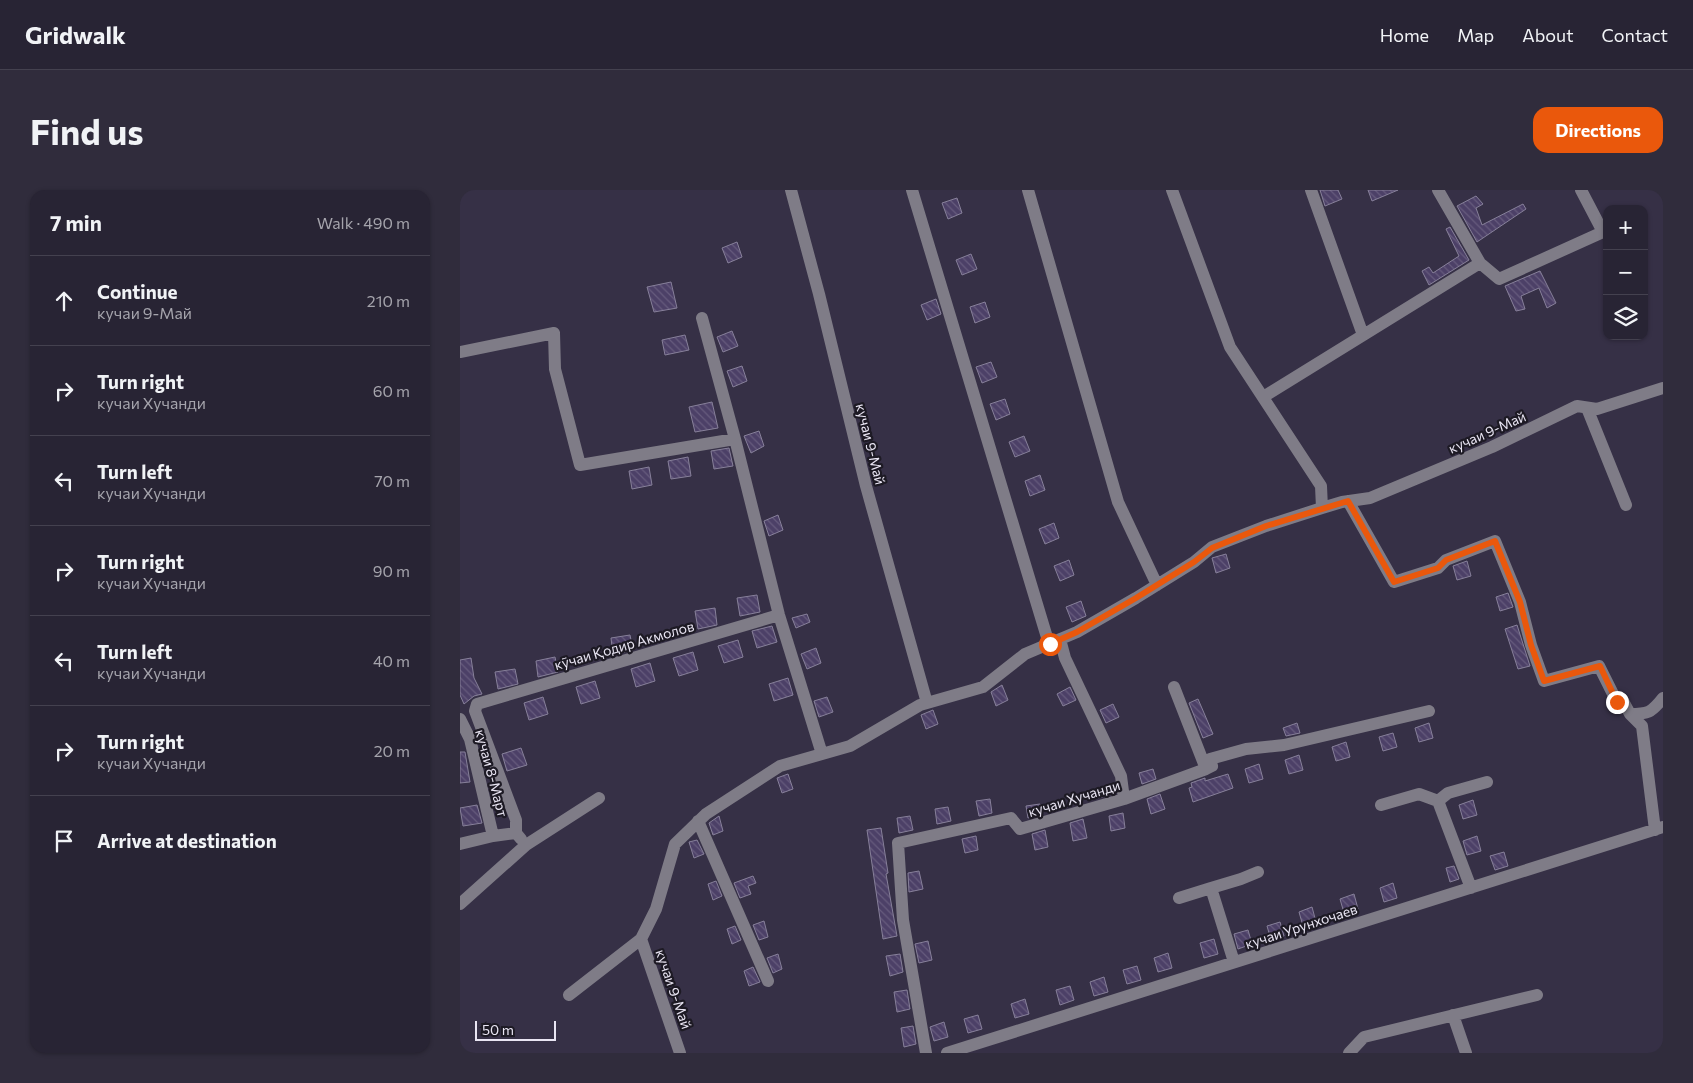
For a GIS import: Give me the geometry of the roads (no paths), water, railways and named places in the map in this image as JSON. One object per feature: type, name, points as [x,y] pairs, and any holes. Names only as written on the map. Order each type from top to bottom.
[{"type":"street","name":"кучаи 9-Май","points":[[791,190],[819,294],[866,486],[927,703]]},
{"type":"street","points":[[912,190],[1055,641],[1065,658],[1121,776],[1124,799]]},
{"type":"street","points":[[1028,190],[1118,502],[1158,585]]},
{"type":"street","points":[[1172,190],[1230,347],[1322,486],[1322,508]]},
{"type":"street","points":[[1311,190],[1364,335]]},
{"type":"street","points":[[1438,190],[1480,263],[1499,279],[1603,232],[1581,190]]},
{"type":"street","points":[[1263,397],[1480,263]]},
{"type":"street","points":[[702,318],[735,439],[779,615],[822,754]]},
{"type":"street","points":[[460,352],[554,333],[555,369],[580,465],[735,439]]},
{"type":"street","name":"кучаи 9-Май","points":[[680,1053],[641,939],[656,910],[675,844],[706,814],[780,766],[850,746],[920,706],[983,687],[1025,654],[1077,632],[1158,585],[1212,548],[1266,526],[1322,508],[1348,501],[1370,498],[1492,447],[1577,406],[1597,409],[1663,388]]},
{"type":"street","points":[[1587,408],[1626,505]]},
{"type":"street","points":[[1348,501],[1394,582],[1438,568],[1446,560],[1495,541],[1520,602],[1531,645],[1544,681],[1600,666],[1617,702],[1622,699],[1630,714],[1642,726],[1659,828]]},
{"type":"street","name":"кӯчаи Қодир Акмолов","points":[[516,833],[516,820],[475,711],[477,704],[779,615]]},
{"type":"street","points":[[1174,687],[1206,769]]},
{"type":"street","points":[[1630,714],[1646,714],[1655,708],[1663,698]]},
{"type":"street","name":"кучаи Хучанди","points":[[926,1053],[903,920],[898,843],[1011,818],[1020,829],[1124,799],[1206,769],[1212,766],[1210,759],[1246,749],[1284,744],[1429,711]]},
{"type":"street","name":"кучаи 8-Март","points":[[460,719],[470,739],[493,836]]},
{"type":"street","points":[[1438,801],[1448,793],[1487,782]]},
{"type":"street","points":[[1381,805],[1419,794],[1438,801],[1471,888]]},
{"type":"street","points":[[460,904],[526,845],[599,798]]},
{"type":"street","points":[[698,821],[768,981]]},
{"type":"street","name":"кучаи Урунхочаев","points":[[947,1053],[1659,828]]},
{"type":"street","points":[[460,844],[516,833],[526,845]]},
{"type":"street","points":[[1179,898],[1258,872]]},
{"type":"street","points":[[1211,888],[1234,962]]},
{"type":"street","points":[[569,995],[641,939]]},
{"type":"street","points":[[1349,1053],[1364,1036],[1537,995]]},
{"type":"street","points":[[1453,1015],[1466,1053]]}]
